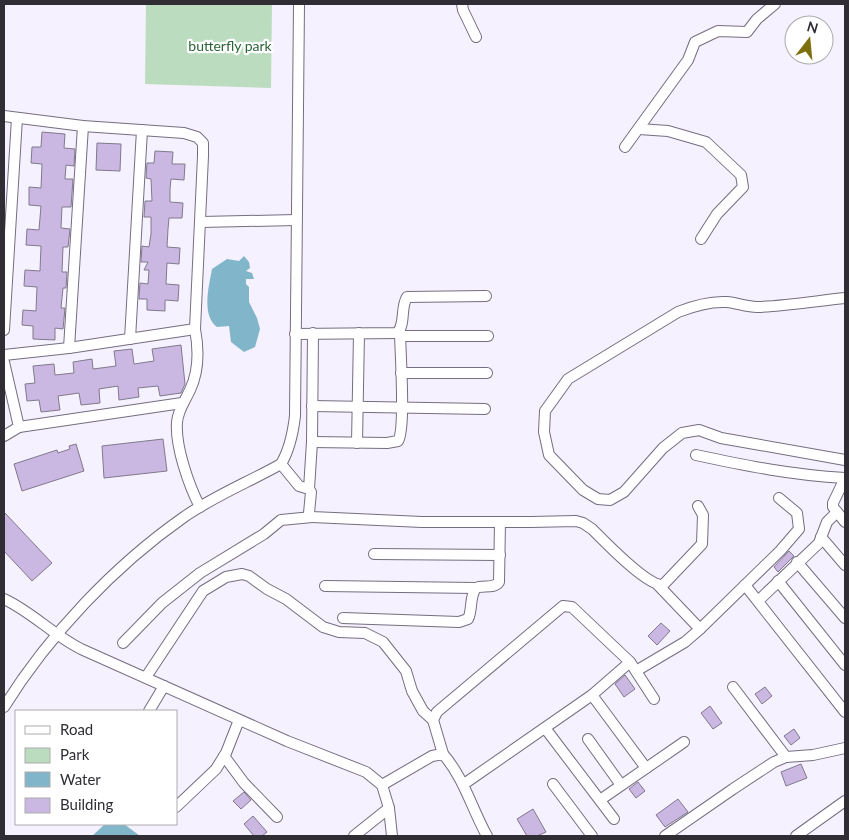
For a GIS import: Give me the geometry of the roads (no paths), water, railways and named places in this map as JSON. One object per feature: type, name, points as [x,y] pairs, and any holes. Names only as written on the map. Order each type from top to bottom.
[{"type":"street","points":[[4,707],[56,635],[136,556],[184,517],[281,464],[286,455],[294,430],[299,4]]},
{"type":"street","points":[[462,4],[476,37]]},
{"type":"street","points":[[625,147],[688,60],[695,42],[718,31],[747,32],[757,19],[775,4]]},
{"type":"street","points":[[4,116],[83,126],[184,133],[198,137],[203,142],[196,329],[198,344],[197,363],[194,380],[182,403],[177,422],[179,444],[190,489],[200,507]]},
{"type":"street","points":[[4,330],[17,118]]},
{"type":"street","points":[[69,348],[83,126]]},
{"type":"street","points":[[639,129],[668,131],[706,142],[741,175],[743,187],[717,214],[701,239]]},
{"type":"street","points":[[130,339],[142,130]]},
{"type":"street","points":[[200,222],[296,220]]},
{"type":"street","points":[[312,442],[387,443],[398,441],[401,431],[402,407],[400,333],[403,305],[407,297],[486,296]]},
{"type":"street","points":[[845,298],[755,307],[726,302],[711,303],[696,305],[678,312],[568,379],[545,411],[544,432],[549,455],[583,490],[598,499],[610,500],[624,492],[663,448],[682,433],[699,430],[721,438],[845,460]]},
{"type":"street","points":[[4,355],[69,348],[196,329]]},
{"type":"street","points":[[312,517],[309,513],[311,492],[309,489],[312,442],[313,333]]},
{"type":"street","points":[[358,443],[359,333]]},
{"type":"street","points":[[295,334],[400,333],[488,336]]},
{"type":"street","points":[[4,362],[19,428]]},
{"type":"street","points":[[401,373],[487,373]]},
{"type":"street","points":[[4,436],[19,428],[182,403]]},
{"type":"street","points":[[312,406],[485,410]]},
{"type":"street","points":[[696,455],[762,470],[845,478],[833,503],[833,507],[845,522]]},
{"type":"street","points":[[281,464],[299,486],[309,489]]},
{"type":"street","points":[[464,784],[633,666],[685,642],[700,629],[780,551],[799,529],[797,513],[780,498]]},
{"type":"street","points":[[658,585],[663,585],[702,544],[703,515],[698,506]]},
{"type":"street","points":[[759,600],[818,542],[827,522],[837,512]]},
{"type":"street","points":[[123,643],[162,603],[200,573],[260,537],[280,520],[312,517],[422,522],[570,520],[584,523],[643,576],[658,585],[700,629]]},
{"type":"street","points":[[325,586],[476,588],[497,585],[500,576],[500,522]]},
{"type":"street","points":[[821,537],[845,565]]},
{"type":"street","points":[[374,554],[500,556]]},
{"type":"street","points":[[797,562],[845,618]]},
{"type":"street","points":[[146,676],[197,597],[203,591],[226,577],[242,574],[249,576],[267,589],[286,599],[323,628],[339,632],[365,633],[383,642],[406,672],[412,691],[423,711],[433,720],[443,754],[464,784],[478,821],[487,836]]},
{"type":"street","points":[[778,581],[845,665]]},
{"type":"street","points":[[746,584],[845,712]]},
{"type":"street","points":[[342,618],[464,621],[470,616],[473,592],[476,588]]},
{"type":"street","points":[[4,599],[40,621],[56,635],[81,649],[146,676],[164,686],[287,741],[366,772],[382,785],[389,808],[392,836]]},
{"type":"street","points":[[433,720],[437,712],[563,606],[572,607],[633,666],[654,699]]},
{"type":"street","points":[[150,710],[164,686]]},
{"type":"street","points":[[733,687],[786,757]]},
{"type":"street","points":[[592,695],[646,768]]},
{"type":"street","points":[[178,804],[216,769],[224,756],[239,720]]},
{"type":"street","points":[[545,728],[614,819]]},
{"type":"street","points":[[588,739],[621,785]]},
{"type":"street","points":[[600,800],[684,742]]},
{"type":"street","points":[[665,836],[774,762],[786,757],[844,751]]},
{"type":"street","points":[[382,785],[432,756],[443,754]]},
{"type":"street","points":[[224,756],[244,782],[277,817]]},
{"type":"street","points":[[553,784],[592,836]]},
{"type":"street","points":[[796,836],[845,801]]},
{"type":"street","points":[[354,836],[389,808]]},
{"type":"water","points":[[244,256],[249,262],[250,268],[246,271],[252,273],[254,279],[246,279],[246,284],[249,287],[249,302],[260,329],[255,347],[244,352],[231,342],[229,326],[217,327],[212,322],[207,300],[212,269],[227,259],[239,261]]},
{"type":"water","points":[[104,825],[125,825],[140,836],[92,836]]},
{"type":"park label","name":"butterfly park","points":[[230,45]]}]
